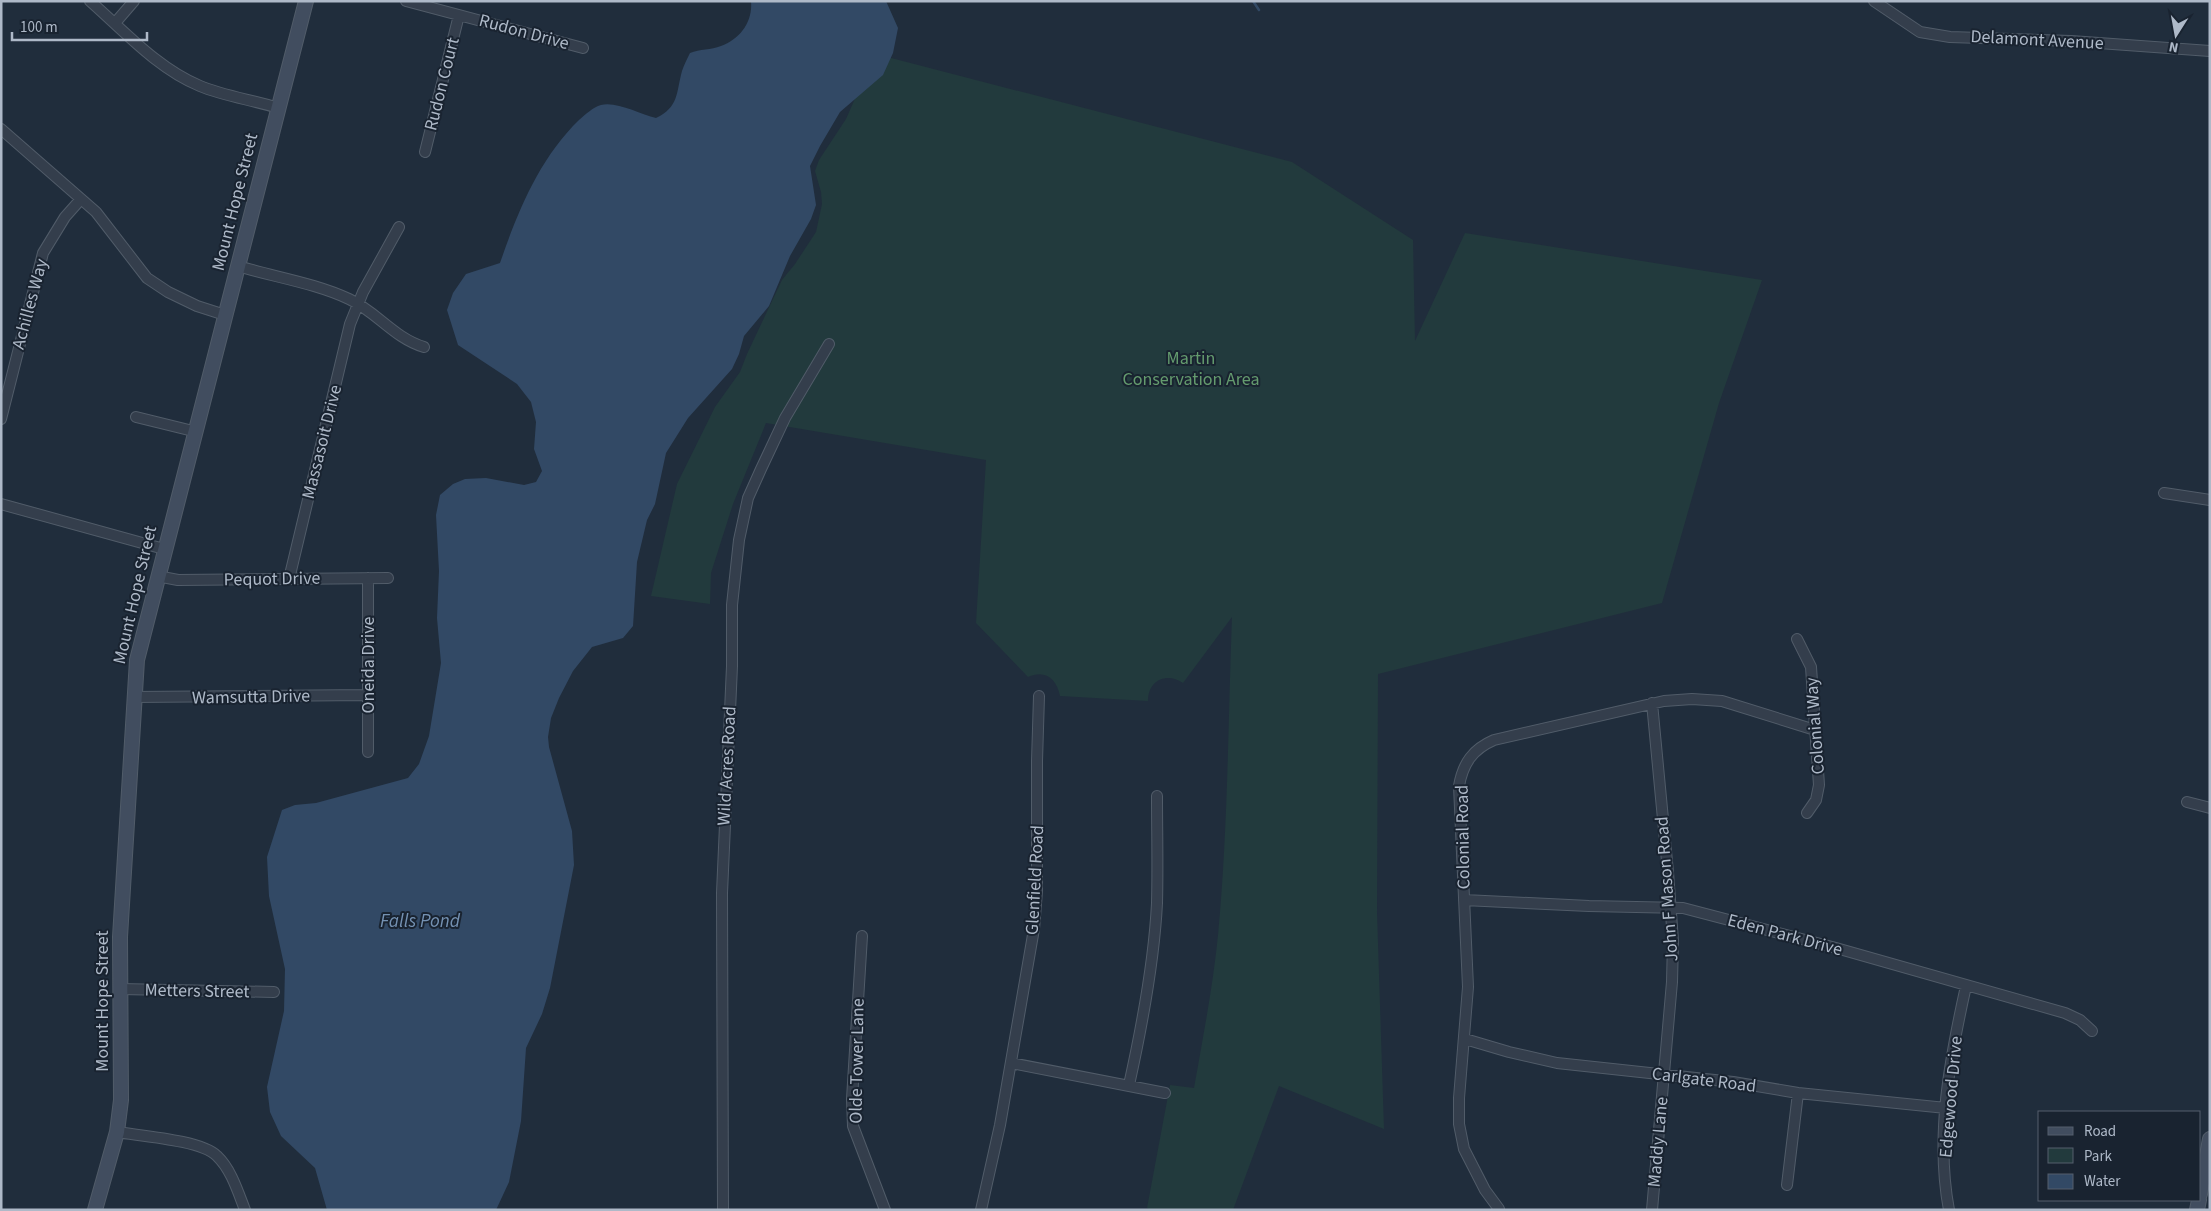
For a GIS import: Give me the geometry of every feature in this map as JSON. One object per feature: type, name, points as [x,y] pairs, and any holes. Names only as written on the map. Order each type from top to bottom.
[{"type":"street","points":[[90,1],[180,76],[201,86],[278,108]]},
{"type":"street","points":[[115,23],[134,1]]},
{"type":"street","name":"Mount Hope Street","points":[[95,1210],[117,1132],[121,1100],[120,937],[136,660],[306,1]]},
{"type":"street","name":"Rudon Drive","points":[[406,1],[583,48]]},
{"type":"street","name":"Delamont Avenue","points":[[1874,1],[1920,32],[1950,37],[2071,41],[2210,51]]},
{"type":"street","name":"Rudon Court","points":[[425,152],[459,16]]},
{"type":"street","points":[[1,129],[96,212],[147,278],[168,292],[196,306],[226,314]]},
{"type":"street","name":"Achilles Way","points":[[1,419],[42,253],[65,217],[81,198]]},
{"type":"street","name":"Massasoit Drive","points":[[289,579],[350,324],[358,304],[400,227]]},
{"type":"street","points":[[238,266],[322,288],[351,300],[380,320],[399,337],[424,347]]},
{"type":"street","name":"Wild Acres Road","points":[[723,1210],[722,893],[732,666],[732,605],[739,540],[748,498],[761,469],[785,418],[829,344]]},
{"type":"street","points":[[136,417],[196,432]]},
{"type":"street","points":[[2164,493],[2210,500]]},
{"type":"street","points":[[1,504],[164,549]]},
{"type":"street","name":"Pequot Drive","points":[[157,576],[178,580],[388,578]]},
{"type":"street","name":"Oneida Drive","points":[[368,578],[368,752]]},
{"type":"street","name":"Colonial Way","points":[[1797,639],[1811,667],[1816,730],[1818,794],[1806,813]]},
{"type":"street","name":"Wamsutta Drive","points":[[133,697],[368,695]]},
{"type":"street","name":"Glenfield Road","points":[[982,1210],[1011,1063],[1035,920],[1039,696]]},
{"type":"street","name":"Colonial Road","points":[[1499,1209],[1485,1190],[1464,1149],[1459,1124],[1459,1098],[1468,986],[1459,786],[1463,770],[1471,755],[1484,744],[1494,740],[1652,703],[1683,699],[1722,701],[1816,730]]},
{"type":"street","name":"John F Mason Road","points":[[1652,703],[1671,907],[1672,982],[1665,1074]]},
{"type":"street","points":[[1129,1085],[1154,942],[1157,902],[1157,796]]},
{"type":"street","points":[[2187,802],[2210,808]]},
{"type":"street","name":"Eden Park Drive","points":[[1464,900],[1683,908],[1803,939],[2065,1013],[2080,1020],[2092,1031]]},
{"type":"street","name":"Olde Tower Lane","points":[[862,936],[852,1099],[853,1126],[885,1210]]},
{"type":"street","name":"Edgewood Drive","points":[[1949,1210],[1944,1167],[1946,1108],[1951,1056],[1966,986]]},
{"type":"street","name":"Metters Street","points":[[120,989],[274,992]]},
{"type":"street","name":"Carlgate Road","points":[[1465,1039],[1557,1063],[1665,1074],[1798,1093],[1946,1108]]},
{"type":"street","points":[[1011,1063],[1165,1093]]},
{"type":"street","name":"Maddy Lane","points":[[1652,1210],[1665,1074]]},
{"type":"street","points":[[1787,1185],[1798,1093]]},
{"type":"street","points":[[117,1132],[203,1147],[216,1154],[226,1167],[244,1210]]},
{"type":"street","points":[[2201,1188],[2210,1139]]},
{"type":"green space","name":"Martin Conservation Area","points":[[872,53],[1292,162],[1413,240],[1415,341],[1465,233],[1762,280],[1719,403],[1662,603],[1378,674],[1377,912],[1384,1129],[1279,1086],[1233,1210],[1151,1210],[1147,1208],[1170,1085],[1194,1088],[1213,973],[1224,855],[1232,617],[1183,683],[1171,678],[1160,680],[1151,688],[1148,701],[1060,696],[1053,680],[1040,674],[1028,677],[976,623],[986,460],[766,423],[733,504],[711,573],[710,604],[651,596],[677,484],[715,407],[740,372],[782,280],[816,232],[822,204],[821,192],[815,171],[819,160],[846,119]]},
{"type":"water","name":"Falls Pond","points":[[751,1],[886,1],[898,28],[893,53],[883,75],[840,112],[820,146],[810,166],[816,205],[811,219],[790,256],[769,306],[744,336],[732,369],[688,418],[666,453],[655,504],[647,520],[637,562],[633,626],[623,638],[592,647],[573,671],[551,718],[548,737],[549,747],[572,831],[574,865],[550,988],[542,1014],[526,1048],[521,1121],[509,1182],[496,1210],[327,1210],[315,1168],[281,1136],[270,1112],[267,1087],[284,1011],[285,969],[269,896],[267,857],[282,810],[295,805],[316,803],[408,778],[419,764],[429,736],[441,663],[437,618],[439,571],[436,515],[440,495],[453,484],[465,479],[486,478],[524,485],[536,482],[542,471],[534,449],[536,422],[531,402],[517,384],[458,345],[447,310],[453,293],[466,274],[500,263],[514,224],[531,187],[552,151],[579,120],[595,107],[607,104],[621,106],[656,118],[663,114],[673,104],[682,71],[690,53],[717,47],[734,39],[747,23],[750,16]]},
{"type":"waterway","points":[[1253,1],[1259,10]]}]
